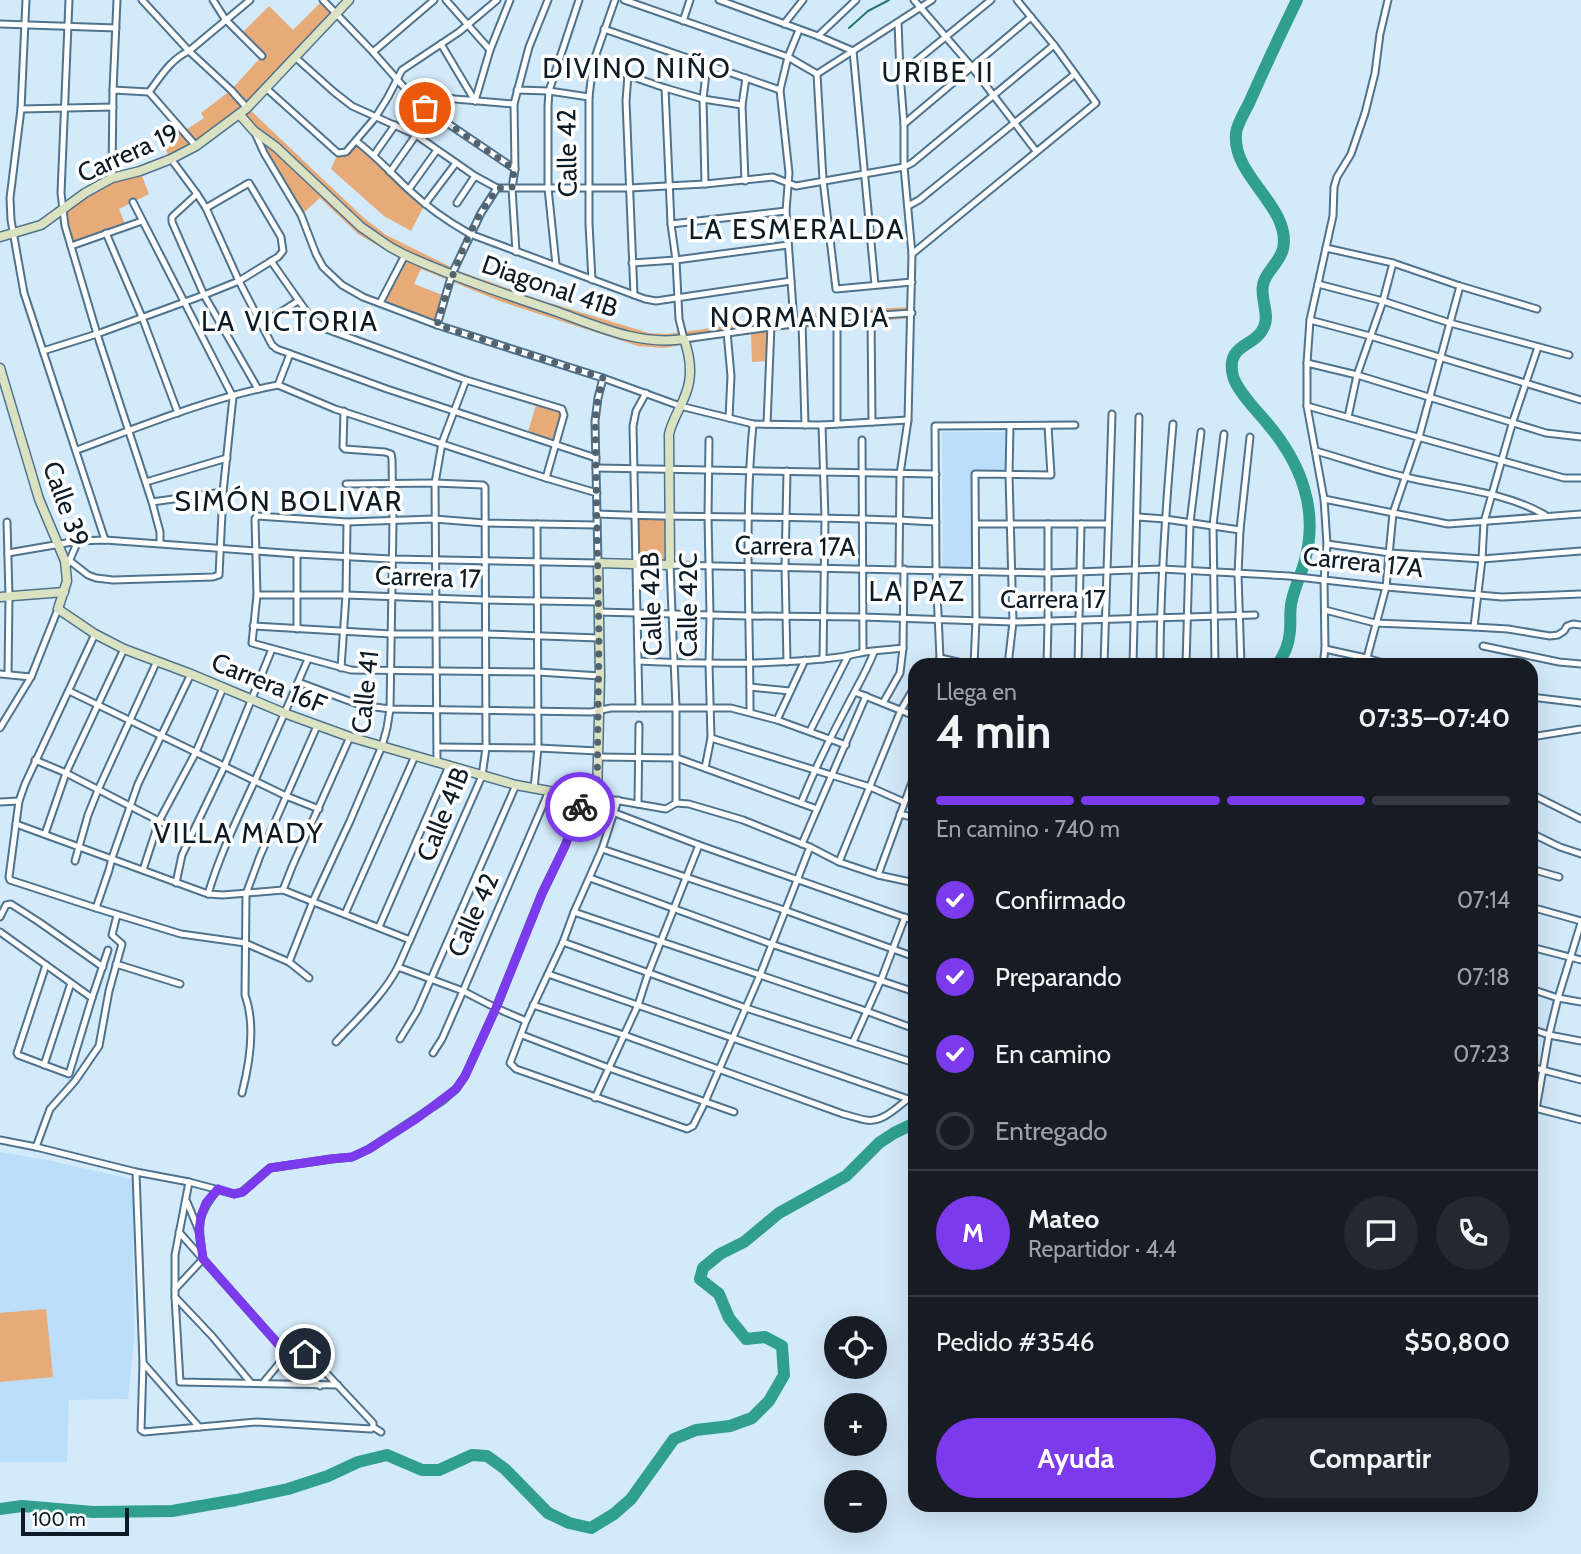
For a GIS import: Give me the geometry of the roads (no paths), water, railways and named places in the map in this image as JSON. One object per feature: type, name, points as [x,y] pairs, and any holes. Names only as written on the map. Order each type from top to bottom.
[{"type":"street","points":[[26,0],[21,109],[10,210],[24,293],[105,540]]},
{"type":"street","points":[[69,0],[62,211],[97,334],[152,502],[160,532],[160,543]]},
{"type":"street","points":[[112,178],[117,0]]},
{"type":"street","points":[[142,0],[247,108]]},
{"type":"street","points":[[213,0],[225,19],[262,56]]},
{"type":"street","points":[[149,92],[173,60],[189,51],[250,0]]},
{"type":"street","name":"Calle 42","points":[[323,0],[409,93],[411,104],[425,108],[514,169]]},
{"type":"street","name":"Carrera 19","points":[[0,237],[41,225],[85,193],[112,178],[172,159],[197,146],[240,115],[349,0]]},
{"type":"street","points":[[373,52],[434,0]]},
{"type":"street","points":[[446,0],[491,50]]},
{"type":"street","points":[[267,89],[342,154],[375,118],[402,70],[442,44],[497,0]]},
{"type":"street","points":[[475,101],[510,0]]},
{"type":"street","points":[[516,252],[512,188],[514,104],[529,47],[548,0]]},
{"type":"street","points":[[556,265],[548,188],[548,106],[550,91],[579,0]]},
{"type":"street","points":[[589,97],[593,63],[615,0]]},
{"type":"street","points":[[624,0],[788,57],[817,74]]},
{"type":"street","points":[[683,21],[690,0]]},
{"type":"street","points":[[719,0],[853,51]]},
{"type":"street","points":[[745,9],[751,0]]},
{"type":"street","points":[[783,24],[803,0]]},
{"type":"street","points":[[818,36],[856,0]]},
{"type":"street","points":[[914,0],[971,66],[1036,151]]},
{"type":"street","points":[[817,74],[932,0]]},
{"type":"street","points":[[900,74],[991,0]]},
{"type":"street","points":[[912,254],[1096,103],[1017,0]]},
{"type":"street","points":[[1324,658],[1324,580],[1328,544],[1324,499],[1307,406],[1310,320],[1333,216],[1334,187],[1351,154],[1365,114],[1388,0]]},
{"type":"street","points":[[904,124],[1031,17]]},
{"type":"street","points":[[883,703],[900,673],[903,648],[900,474],[908,420],[912,313],[912,254],[904,167],[898,22]]},
{"type":"street","points":[[0,24],[116,28]]},
{"type":"street","points":[[604,29],[779,90]]},
{"type":"street","points":[[794,323],[786,211],[789,173],[779,90],[799,30]]},
{"type":"street","points":[[442,44],[475,101]]},
{"type":"street","points":[[295,57],[352,106],[416,135],[497,188],[629,188],[773,177],[796,186],[904,167],[912,163],[1054,45]]},
{"type":"street","points":[[853,51],[875,285]]},
{"type":"street","points":[[593,63],[703,99],[742,105]]},
{"type":"street","points":[[705,184],[703,99],[708,65]]},
{"type":"street","points":[[817,74],[823,180],[836,289],[912,282]]},
{"type":"street","points":[[908,206],[919,200],[1075,74]]},
{"type":"street","points":[[628,75],[626,101],[634,295]]},
{"type":"street","points":[[745,181],[742,105],[746,78]]},
{"type":"street","points":[[665,88],[670,224],[676,260],[681,329],[690,357],[687,392],[680,406]]},
{"type":"street","points":[[113,90],[149,92],[197,146]]},
{"type":"street","name":"Calle 42","points":[[517,90],[550,91],[589,97],[589,253],[592,280]]},
{"type":"street","name":"Calle 42","points":[[409,93],[514,104]]},
{"type":"street","points":[[21,109],[113,107]]},
{"type":"street","points":[[240,115],[254,131],[276,147],[361,228],[405,255],[380,303]]},
{"type":"street","points":[[374,155],[395,125]]},
{"type":"street","points":[[254,131],[301,215],[323,267],[342,285],[380,303],[437,325],[603,378],[680,406],[753,424],[822,425],[908,420]]},
{"type":"street","points":[[390,172],[416,135]]},
{"type":"street","points":[[356,141],[425,204],[470,234],[645,299],[656,301],[791,281]]},
{"type":"street","points":[[409,190],[437,150]]},
{"type":"street","points":[[172,159],[206,208],[239,281],[272,345],[277,349],[387,389],[596,458]]},
{"type":"street","points":[[425,204],[456,163]]},
{"type":"street","points":[[457,204],[475,176]]},
{"type":"street","points":[[43,351],[97,334],[239,281],[278,257],[283,251],[281,237],[249,183],[206,208]]},
{"type":"street","points":[[437,325],[452,274],[470,234],[497,188]]},
{"type":"street","points":[[197,194],[172,217],[172,222],[204,295],[258,389]]},
{"type":"street","points":[[78,541],[68,564],[96,578],[114,580],[219,575],[223,492],[233,397],[133,202]]},
{"type":"street","points":[[670,224],[786,211]]},
{"type":"street","points":[[71,246],[142,221]]},
{"type":"street","points":[[106,233],[142,317],[178,413]]},
{"type":"street","points":[[632,263],[788,245]]},
{"type":"street","points":[[1325,248],[1393,263],[1537,309]]},
{"type":"street","name":"Diagonal 41B","points":[[405,255],[514,298],[641,339],[667,341],[684,338]]},
{"type":"street","points":[[271,261],[310,318],[326,329],[466,380],[562,410],[564,412],[546,478]]},
{"type":"street","points":[[1348,417],[1357,375],[1383,301],[1393,263]]},
{"type":"street","points":[[1318,284],[1569,355]]},
{"type":"street","points":[[1325,649],[1366,658],[1386,587],[1393,513],[1419,437],[1460,286]]},
{"type":"street","points":[[262,324],[298,301]]},
{"type":"street","points":[[684,338],[837,318],[912,313]]},
{"type":"street","points":[[871,316],[872,422]]},
{"type":"street","points":[[837,318],[837,424]]},
{"type":"street","points":[[1310,320],[1581,400]]},
{"type":"street","points":[[802,322],[805,425]]},
{"type":"street","points":[[767,424],[771,326]]},
{"type":"street","points":[[727,332],[731,376],[729,418]]},
{"type":"street","points":[[1474,627],[1484,522],[1538,347]]},
{"type":"street","points":[[278,386],[290,354]]},
{"type":"street","points":[[1307,363],[1357,375],[1546,433],[1581,437]]},
{"type":"street","name":"Calle 39","points":[[0,368],[39,499],[68,564],[64,592],[31,677],[0,728]]},
{"type":"street","points":[[603,378],[595,421],[600,676],[597,797],[666,809],[676,803],[689,804],[743,820],[839,862],[908,882]]},
{"type":"street","points":[[437,763],[435,483],[442,443],[466,380]]},
{"type":"street","points":[[77,450],[178,413],[258,389],[278,386],[344,411],[597,493]]},
{"type":"street","points":[[639,708],[634,418],[646,393]]},
{"type":"street","name":"Calle 42B","points":[[676,803],[669,434],[680,406]]},
{"type":"street","points":[[1307,406],[1564,478],[1581,478]]},
{"type":"street","name":"Calle 41","points":[[289,962],[382,746],[390,709],[393,521],[391,454],[345,449],[344,411]]},
{"type":"street","points":[[1104,658],[1112,414]]},
{"type":"street","points":[[1133,658],[1139,417]]},
{"type":"street","points":[[750,712],[748,470],[753,424]]},
{"type":"street","points":[[1160,658],[1162,569],[1173,424]]},
{"type":"street","points":[[822,425],[825,472],[823,659]]},
{"type":"street","points":[[940,658],[936,571],[935,426],[1075,425]]},
{"type":"street","points":[[1009,658],[1013,622],[1010,426]]},
{"type":"street","points":[[973,658],[976,620],[975,474],[1051,475],[1048,426]]},
{"type":"street","points":[[1186,658],[1190,523],[1201,432]]},
{"type":"street","points":[[1215,658],[1213,526],[1224,433]]},
{"type":"street","points":[[1241,658],[1238,574],[1250,437]]},
{"type":"street","name":"Calle 42C","points":[[705,768],[711,738],[709,440]]},
{"type":"street","points":[[862,440],[863,652]]},
{"type":"street","points":[[1316,451],[1406,478],[1491,495],[1534,509],[1546,516]]},
{"type":"street","points":[[146,482],[227,457]]},
{"type":"street","points":[[596,468],[936,474]]},
{"type":"street","points":[[786,471],[787,662]]},
{"type":"street","points":[[346,484],[435,483]]},
{"type":"street","name":"Calle 41B","points":[[336,1042],[391,981],[482,776],[486,748],[485,486],[435,483]]},
{"type":"street","points":[[152,502],[223,492]]},
{"type":"street","points":[[1324,499],[1448,524],[1581,514]]},
{"type":"street","points":[[597,514],[863,518],[936,522]]},
{"type":"street","points":[[597,525],[485,523],[434,519],[347,522],[256,517],[257,595],[251,643],[351,670],[600,676]]},
{"type":"street","points":[[1138,517],[1240,530]]},
{"type":"street","points":[[7,522],[4,534],[8,553],[5,597],[8,674]]},
{"type":"street","points":[[341,668],[347,522]]},
{"type":"street","points":[[534,789],[538,748],[537,524]]},
{"type":"street","points":[[976,524],[1108,524]]},
{"type":"street","points":[[1046,658],[1048,524]]},
{"type":"street","points":[[1078,658],[1081,524]]},
{"type":"street","name":"Carrera 17A","points":[[8,553],[78,541],[105,540],[391,559],[1047,573],[1162,569],[1305,577],[1503,597],[1581,594]]},
{"type":"street","points":[[1328,544],[1390,553],[1482,559],[1581,551]]},
{"type":"street","points":[[297,554],[297,629]]},
{"type":"street","points":[[5,597],[64,592]]},
{"type":"street","name":"Carrera 17","points":[[257,595],[598,602]]},
{"type":"street","name":"Carrera 16F","points":[[58,609],[95,634],[124,649],[317,726],[516,785],[597,797]]},
{"type":"street","points":[[1325,610],[1375,623],[1508,629],[1550,636],[1558,635],[1567,626],[1581,625]]},
{"type":"street","name":"Carrera 17","points":[[599,612],[1013,622],[1255,615]]},
{"type":"street","points":[[253,626],[391,634],[599,638]]},
{"type":"street","points":[[95,634],[19,801],[9,877],[13,882],[181,934],[245,943],[289,962],[309,978]]},
{"type":"street","points":[[1483,646],[1581,664]]},
{"type":"street","points":[[638,661],[709,664],[787,662],[903,648]]},
{"type":"street","points":[[45,834],[66,773],[124,649]]},
{"type":"street","points":[[176,883],[182,855],[224,767],[272,649]]},
{"type":"street","points":[[801,803],[815,769],[866,673],[874,652]]},
{"type":"street","points":[[810,731],[848,656]]},
{"type":"street","points":[[208,894],[233,825],[308,659]]},
{"type":"street","points":[[777,720],[805,660]]},
{"type":"street","points":[[75,861],[98,790],[157,662]]},
{"type":"street","points":[[0,674],[31,677]]},
{"type":"street","points":[[96,908],[129,806],[191,674]]},
{"type":"street","points":[[298,682],[360,705],[390,709],[599,711],[611,708],[731,708],[777,720],[846,745]]},
{"type":"street","points":[[750,687],[790,691]]},
{"type":"street","points":[[142,870],[159,821],[195,752],[223,688]]},
{"type":"street","points":[[69,691],[224,767],[319,808]]},
{"type":"street","points":[[855,692],[908,713]]},
{"type":"street","points":[[802,844],[866,696]]},
{"type":"street","points":[[839,862],[908,698]]},
{"type":"street","points":[[1538,699],[1581,704]]},
{"type":"street","points":[[638,804],[639,725]]},
{"type":"street","points":[[242,1093],[247,1073],[251,1024],[245,995],[246,894],[317,726]]},
{"type":"street","points":[[1538,736],[1581,729]]},
{"type":"street","points":[[283,890],[350,737]]},
{"type":"street","points":[[711,738],[870,787],[904,802]]},
{"type":"street","points":[[438,747],[538,748],[677,758],[817,809]]},
{"type":"street","points":[[345,914],[415,756]]},
{"type":"street","points":[[36,760],[190,837]]},
{"type":"street","points":[[379,927],[449,766]]},
{"type":"street","points":[[400,1040],[417,1011],[516,785]]},
{"type":"street","name":"Calle 42","points":[[433,1054],[442,1039],[549,792]]},
{"type":"street","points":[[878,875],[908,792]]},
{"type":"street","points":[[0,1140],[234,1194],[243,1192],[270,1168],[352,1157],[369,1149],[456,1089],[465,1076],[584,796]]},
{"type":"street","points":[[1538,798],[1581,819]]},
{"type":"street","points":[[618,800],[602,849],[510,1063],[516,1069],[595,1098],[690,1129],[705,1102],[746,1008],[810,848]]},
{"type":"street","points":[[0,802],[19,801]]},
{"type":"street","points":[[615,813],[908,918]]},
{"type":"street","points":[[900,814],[908,816]]},
{"type":"street","points":[[16,824],[208,894],[283,890],[410,940]]},
{"type":"street","points":[[1538,836],[1581,854]]},
{"type":"street","points":[[595,1098],[638,1005],[699,845]]},
{"type":"street","points":[[602,849],[908,954]]},
{"type":"street","points":[[1538,871],[1559,877]]},
{"type":"street","points":[[590,878],[771,944],[908,990]]},
{"type":"street","points":[[0,917],[6,905],[11,904],[103,967]]},
{"type":"street","points":[[1538,909],[1581,922],[1558,998],[1538,1093]]},
{"type":"street","points":[[574,912],[908,1026]]},
{"type":"street","points":[[36,1147],[50,1109],[75,1081],[99,1046],[108,991],[122,944],[112,935],[117,915]]},
{"type":"street","points":[[853,1042],[905,917]]},
{"type":"street","points":[[0,932],[92,998]]},
{"type":"street","points":[[563,942],[746,1008],[908,1061]]},
{"type":"street","points":[[1538,949],[1581,961]]},
{"type":"street","points":[[46,965],[17,1053],[69,1074],[108,950]]},
{"type":"street","points":[[116,964],[180,984]]},
{"type":"street","points":[[398,967],[463,991],[526,1021]]},
{"type":"street","points":[[548,974],[908,1099]]},
{"type":"street","points":[[44,1065],[71,983]]},
{"type":"street","points":[[1538,991],[1581,1002]]},
{"type":"street","points":[[533,1005],[868,1121],[876,1120],[908,1102]]},
{"type":"street","points":[[1538,1031],[1581,1041]]},
{"type":"street","points":[[522,1035],[734,1112]]},
{"type":"street","points":[[1538,1069],[1581,1080]]},
{"type":"street","points":[[1538,1109],[1581,1120]]},
{"type":"street","points":[[136,1172],[143,1363],[141,1430],[144,1432],[257,1422],[373,1427]]},
{"type":"street","points":[[189,1182],[175,1255],[180,1382],[338,1385]]},
{"type":"street","points":[[199,1231],[206,1203],[218,1189]]},
{"type":"street","points":[[186,1200],[199,1231],[203,1259]]},
{"type":"street","points":[[179,1232],[287,1354],[320,1386]]},
{"type":"street","points":[[175,1289],[203,1259]]},
{"type":"street","points":[[175,1297],[251,1383]]},
{"type":"street","points":[[263,1384],[287,1354],[305,1354],[338,1385],[373,1423],[373,1427],[381,1432]]},
{"type":"street","points":[[143,1363],[199,1427]]},
{"type":"waterway","points":[[849,28],[868,11],[889,0]]},
{"type":"waterway","points":[[1281,658],[1289,640],[1291,604],[1305,560],[1310,523],[1304,487],[1289,454],[1243,394],[1233,376],[1233,357],[1260,334],[1266,322],[1263,285],[1283,249],[1279,219],[1243,164],[1237,150],[1236,130],[1297,0]]},
{"type":"waterway","points":[[0,1509],[22,1506],[93,1512],[172,1511],[288,1489],[328,1476],[358,1462],[387,1455],[422,1470],[439,1470],[472,1455],[487,1456],[505,1469],[548,1513],[569,1523],[591,1528],[614,1514],[631,1499],[674,1439],[696,1430],[730,1426],[752,1418],[769,1401],[784,1375],[782,1346],[765,1337],[746,1339],[729,1318],[719,1294],[700,1279],[703,1268],[720,1254],[744,1242],[779,1213],[846,1176],[879,1143],[908,1126]]},
{"type":"district","name":"DIVINO NIÑO","points":[[637,68]]},
{"type":"district","name":"URIBE II","points":[[938,72]]},
{"type":"district","name":"LA ESMERALDA","points":[[797,229]]},
{"type":"district","name":"NORMANDIA","points":[[800,317]]},
{"type":"district","name":"LA VICTORIA","points":[[290,321]]},
{"type":"district","name":"SIMÓN BOLIVAR","points":[[289,501]]},
{"type":"district","name":"LA PAZ","points":[[917,591]]},
{"type":"district","name":"VILLA MADY","points":[[239,833]]}]
